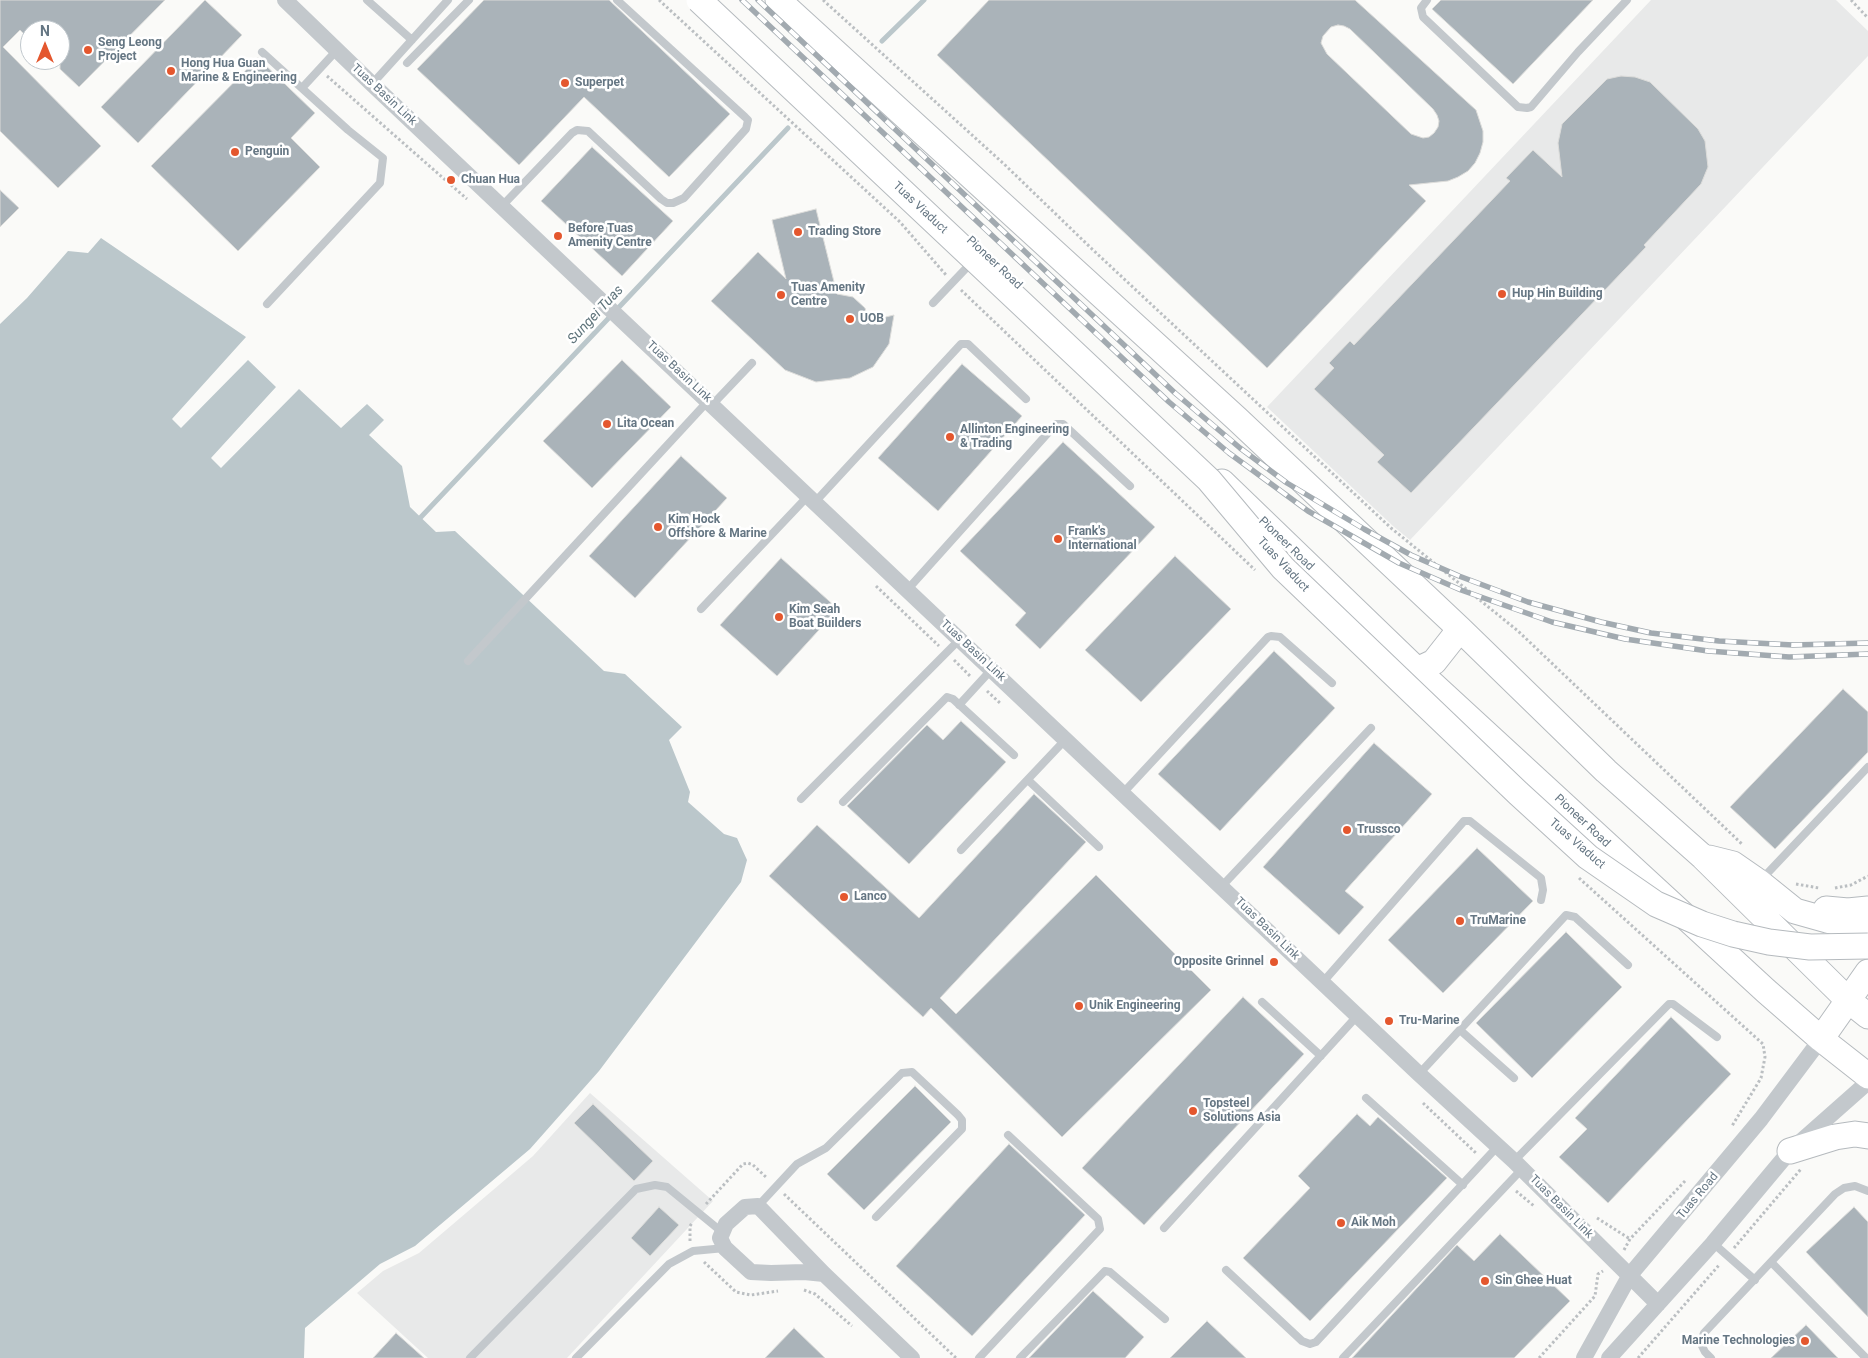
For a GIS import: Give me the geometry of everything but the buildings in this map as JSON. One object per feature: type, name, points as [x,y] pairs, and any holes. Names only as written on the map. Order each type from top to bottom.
[{"type":"main road","name":"Tuas Viaduct","points":[[699,0],[1209,480],[1283,568],[1518,793],[1588,857],[1656,904],[1702,924],[1733,934],[1769,942],[1810,947],[1868,946]]},
{"type":"main road","name":"Pioneer Road","points":[[715,0],[1027,294],[1417,670],[1766,991],[1821,1039],[1868,1076]]},
{"type":"main road","points":[[778,0],[1237,418],[1460,629],[1606,771],[1703,857],[1862,1009]]},
{"type":"main road","points":[[1417,670],[1434,662],[1460,629]]},
{"type":"main road","points":[[1703,857],[1733,864],[1798,900],[1828,910],[1868,909]]},
{"type":"main road","points":[[1769,883],[1795,910],[1827,920],[1868,928]]},
{"type":"main road","name":"Tuas Road","points":[[1821,1039],[1862,1009],[1868,972]]},
{"type":"main road","points":[[1798,1158],[1835,1137],[1855,1134],[1868,1136]]},
{"type":"street","name":"Tuas Basin Link","points":[[285,0],[1322,982],[1498,1146],[1658,1304]]},
{"type":"street","name":"Tuas Road","points":[[1584,1358],[1630,1275],[1762,1119],[1821,1039]]},
{"type":"street","points":[[1610,1358],[1713,1243],[1798,1158],[1868,1082]]},
{"type":"street","points":[[824,1274],[751,1272],[724,1240],[726,1224],[745,1207],[758,1206],[824,1274],[912,1358]]},
{"type":"lane","points":[[367,0],[412,40]]},
{"type":"lane","points":[[372,84],[448,0]]},
{"type":"lane","points":[[407,63],[469,0]]},
{"type":"lane","points":[[502,206],[577,130],[588,131],[661,199],[673,202],[684,198],[746,129],[748,120],[617,0]]},
{"type":"lane","points":[[1427,0],[1422,8],[1424,17],[1518,107],[1527,108],[1531,106],[1627,0]]},
{"type":"lane","points":[[302,88],[337,50]]},
{"type":"lane","points":[[262,52],[348,130],[383,158],[380,183],[266,304]]},
{"type":"lane","points":[[933,303],[982,252]]},
{"type":"lane","points":[[701,609],[961,344],[968,344],[1026,399]]},
{"type":"lane","points":[[468,661],[710,403],[752,363]]},
{"type":"lane","points":[[908,589],[1056,424],[1063,424],[1130,486]]},
{"type":"lane","points":[[1123,793],[1271,636],[1280,638],[1332,683]]},
{"type":"lane","points":[[801,799],[960,639]]},
{"type":"lane","points":[[960,705],[992,669]]},
{"type":"lane","points":[[843,802],[943,699],[950,697],[1014,755]]},
{"type":"lane","points":[[1222,886],[1371,728]]},
{"type":"lane","points":[[961,850],[1066,739]]},
{"type":"lane","points":[[1769,883],[1868,767]]},
{"type":"lane","points":[[1028,780],[1099,847]]},
{"type":"lane","points":[[1322,982],[1464,820],[1470,821],[1541,878],[1543,890],[1541,900]]},
{"type":"lane","points":[[1420,1074],[1566,915],[1575,917],[1628,965]]},
{"type":"lane","points":[[1262,1002],[1321,1056]]},
{"type":"lane","points":[[1343,1358],[1518,1165],[1669,1004],[1673,1004],[1717,1037]]},
{"type":"lane","points":[[1164,1228],[1358,1015]]},
{"type":"lane","points":[[1460,1030],[1514,1078]]},
{"type":"lane","points":[[758,1206],[796,1164],[826,1148],[902,1073],[912,1072],[958,1114],[962,1120],[962,1128],[876,1217]]},
{"type":"lane","points":[[1366,1098],[1463,1185]]},
{"type":"lane","points":[[979,1358],[1100,1229],[1098,1219],[1008,1135]]},
{"type":"lane","points":[[1226,1270],[1302,1341],[1310,1344],[1316,1342],[1498,1146]]},
{"type":"lane","points":[[470,1358],[636,1189],[655,1185],[667,1187],[724,1240],[693,1251],[668,1264],[576,1358]]},
{"type":"lane","points":[[1710,1358],[1702,1346],[1701,1341],[1704,1333],[1835,1194],[1844,1188],[1855,1186],[1868,1192]]},
{"type":"lane","points":[[1713,1243],[1754,1280]]},
{"type":"lane","points":[[1771,1262],[1866,1358]]},
{"type":"lane","points":[[1020,1358],[1104,1271],[1110,1272],[1165,1319]]},
{"type":"path","points":[[659,0],[900,222],[953,283],[1261,576]]},
{"type":"path","points":[[823,0],[1004,164],[1092,249],[1391,528],[1518,631],[1769,883],[1785,880],[1802,886],[1824,888]]},
{"type":"path","points":[[1851,0],[1868,18]]},
{"type":"path","points":[[319,69],[473,205]]},
{"type":"path","points":[[1833,888],[1851,885],[1868,876]]},
{"type":"path","points":[[1577,877],[1763,1044],[1765,1057],[1762,1078],[1731,1126]]},
{"type":"path","points":[[1638,1358],[1728,1256],[1798,1158]]},
{"type":"path","points":[[1539,1358],[1595,1296],[1598,1274],[1617,1263],[1630,1239],[1689,1176]]},
{"type":"path","points":[[776,1186],[956,1358]]},
{"type":"shaded area","points":[[1651,0],[1836,0],[1868,31],[1868,56],[1410,540],[1267,407]]},
{"type":"shaded area","points":[[101,238],[246,337],[172,419],[181,428],[248,360],[276,387],[211,458],[221,468],[299,389],[341,428],[367,404],[384,420],[369,435],[402,466],[410,507],[436,532],[455,531],[604,671],[625,674],[682,727],[669,740],[690,792],[688,802],[724,834],[737,838],[747,860],[741,882],[599,1071],[530,1149],[415,1246],[380,1264],[305,1328],[304,1358],[0,1358],[0,324],[27,298],[68,251],[88,253]]},
{"type":"shaded area","points":[[590,1093],[713,1201],[567,1358],[428,1358],[357,1293],[383,1271],[419,1253],[533,1156]]},
{"type":"waterway","name":"Sungei Tuas","points":[[882,41],[924,0]]},
{"type":"waterway","name":"Sungei Tuas","points":[[421,517],[788,128]]},
{"type":"railway","points":[[742,0],[1169,402],[1229,453],[1308,511],[1399,563],[1461,590],[1552,622],[1625,639],[1708,651],[1789,657],[1868,654]]},
{"type":"railway","points":[[758,0],[1175,393],[1240,448],[1287,483],[1364,529],[1411,555],[1459,576],[1528,602],[1601,622],[1651,633],[1719,641],[1793,645],[1868,643]]},
{"type":"place","name":"Seng Leong Project","points":[[88,50]]},
{"type":"place","name":"Hong Hua Guan Marine & Engineering","points":[[171,71]]},
{"type":"place","name":"Superpet","points":[[565,83]]},
{"type":"place","name":"Penguin","points":[[235,152]]},
{"type":"place","name":"Chuan Hua","points":[[451,180]]},
{"type":"place","name":"Trading Store","points":[[798,232]]},
{"type":"place","name":"Before Tuas Amenity Centre","points":[[558,236]]},
{"type":"place","name":"Hup Hin Building","points":[[1502,294]]},
{"type":"place","name":"Tuas Amenity Centre","points":[[781,295]]},
{"type":"place","name":"UOB","points":[[850,319]]},
{"type":"place","name":"Lita Ocean","points":[[607,424]]},
{"type":"place","name":"Allinton Engineering & Trading","points":[[950,437]]},
{"type":"place","name":"Kim Hock Offshore & Marine","points":[[658,527]]},
{"type":"place","name":"Frank's International","points":[[1058,539]]},
{"type":"place","name":"Kim Seah Boat Builders","points":[[779,617]]},
{"type":"place","name":"Trussco","points":[[1347,830]]},
{"type":"place","name":"Lanco","points":[[844,897]]},
{"type":"place","name":"TruMarine","points":[[1460,921]]},
{"type":"place","name":"Opposite Grinnel","points":[[1274,962]]},
{"type":"place","name":"Unik Engineering","points":[[1079,1006]]},
{"type":"place","name":"Tru-Marine","points":[[1389,1021]]},
{"type":"place","name":"Topsteel Solutions Asia","points":[[1193,1111]]},
{"type":"place","name":"Aik Moh","points":[[1341,1223]]},
{"type":"place","name":"Sin Ghee Huat","points":[[1485,1281]]},
{"type":"place","name":"Marine Technologies","points":[[1805,1341]]}]
